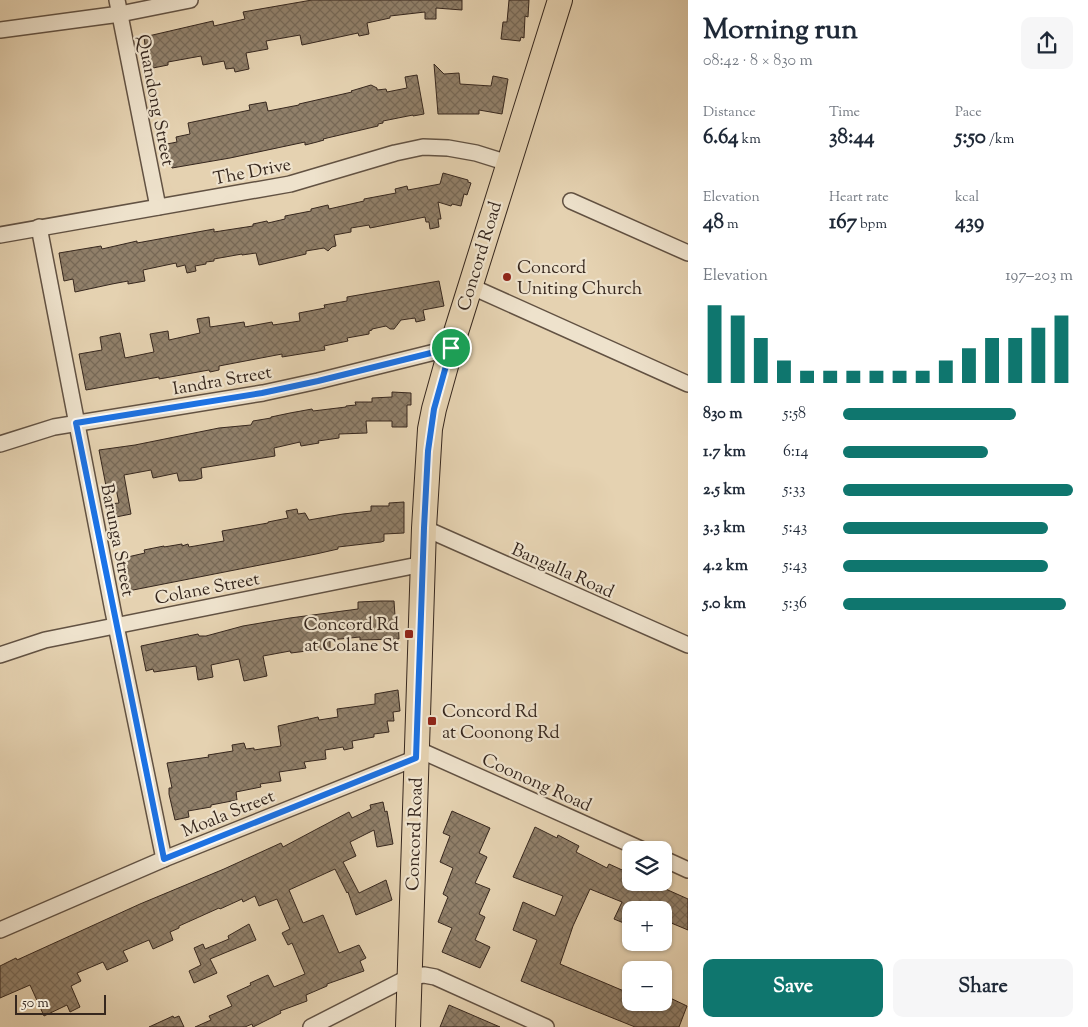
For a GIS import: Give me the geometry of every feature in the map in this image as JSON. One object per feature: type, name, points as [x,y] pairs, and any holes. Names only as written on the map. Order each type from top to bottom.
[{"type":"main road","name":"Concord Road","points":[[408,1027],[422,564],[430,429],[439,388],[451,348],[560,0]]},
{"type":"street","points":[[0,30],[118,7],[190,0]]},
{"type":"street","name":"Quandong Street","points":[[118,7],[158,207]]},
{"type":"street","name":"The Drive","points":[[0,235],[290,184],[395,153],[423,147],[448,148],[476,153],[508,164]]},
{"type":"street","points":[[571,201],[688,253]]},
{"type":"street","name":"Barunga Street","points":[[39,228],[116,625],[164,859]]},
{"type":"street","points":[[470,286],[688,384]]},
{"type":"street","name":"Iandra Street","points":[[0,444],[54,427],[262,393],[451,348]]},
{"type":"street","name":"Bangalla Road","points":[[424,528],[688,645]]},
{"type":"street","name":"Colane Street","points":[[0,655],[45,640],[422,564]]},
{"type":"street","name":"Coonong Road","points":[[417,753],[622,841]]},
{"type":"street","name":"Moala Street","points":[[0,930],[417,753]]},
{"type":"street","points":[[672,863],[688,870]]},
{"type":"street","points":[[311,1027],[409,977],[424,975],[435,977],[546,1027]]},
{"type":"building","points":[[312,0],[462,0],[462,10],[436,8],[436,19],[425,19],[425,12],[390,16],[390,18],[367,23],[369,34],[359,36],[358,33],[302,45],[300,35],[266,41],[268,49],[246,53],[249,69],[235,72],[234,68],[226,69],[224,61],[203,65],[201,56],[168,62],[168,65],[148,69],[144,37],[213,21],[214,26],[245,19],[243,12]]},
{"type":"building","points":[[509,0],[529,0],[528,17],[525,16],[524,38],[521,37],[520,41],[501,39],[503,22],[507,22]]},
{"type":"building","points":[[434,64],[444,74],[459,73],[460,84],[491,86],[493,76],[508,79],[502,114],[479,110],[479,114],[438,114]]},
{"type":"building","points":[[417,75],[424,114],[383,121],[378,126],[305,145],[305,142],[172,168],[167,144],[177,142],[176,137],[190,134],[188,123],[250,110],[249,105],[266,102],[268,111],[352,92],[371,85],[377,88],[377,90],[386,89],[387,92],[407,88],[405,77]]},
{"type":"building","points":[[443,173],[468,180],[471,183],[467,195],[464,194],[461,206],[452,204],[451,206],[438,202],[441,219],[438,219],[439,227],[430,229],[429,222],[426,222],[425,217],[370,228],[369,225],[351,228],[351,232],[334,235],[336,246],[328,251],[324,248],[306,251],[306,254],[259,265],[256,253],[242,254],[214,259],[214,261],[206,262],[206,264],[195,266],[196,271],[187,273],[185,265],[177,267],[176,263],[143,270],[145,281],[128,284],[128,281],[75,292],[73,279],[64,281],[59,253],[101,246],[102,249],[137,241],[137,243],[214,229],[214,232],[253,226],[253,224],[267,221],[268,223],[285,219],[285,216],[311,211],[311,209],[328,205],[329,209],[364,201],[364,199],[396,193],[395,189],[407,186],[408,190],[440,184]]},
{"type":"building","points":[[439,281],[444,306],[423,310],[425,320],[416,322],[415,318],[401,320],[394,329],[386,326],[372,329],[369,331],[369,334],[347,338],[348,341],[324,346],[325,350],[282,357],[282,354],[219,366],[219,370],[210,372],[209,370],[159,379],[159,377],[86,390],[79,354],[102,350],[100,337],[120,333],[125,358],[154,352],[150,334],[168,331],[169,340],[200,333],[197,319],[209,317],[210,327],[244,322],[245,327],[272,322],[273,325],[300,321],[299,313],[325,308],[324,305],[347,301],[347,297]]},
{"type":"building","points":[[392,392],[411,393],[411,405],[407,405],[407,427],[392,427],[392,421],[366,421],[367,433],[339,434],[339,438],[318,441],[319,443],[301,446],[300,442],[274,448],[275,456],[201,468],[202,478],[195,480],[179,481],[177,473],[153,478],[151,470],[124,475],[131,514],[111,518],[109,504],[119,503],[115,484],[106,486],[99,450],[135,445],[219,428],[251,425],[253,421],[312,409],[313,411],[356,405],[355,402],[372,402],[372,398],[392,397]]},
{"type":"building","points":[[404,502],[404,533],[384,534],[384,541],[381,542],[338,547],[338,549],[316,554],[128,591],[124,574],[122,574],[119,559],[145,553],[144,550],[164,546],[188,544],[189,547],[224,541],[222,531],[288,518],[286,511],[297,509],[298,514],[305,513],[309,520],[371,511],[371,506],[389,506],[389,503]]},
{"type":"building","points":[[394,601],[395,616],[398,616],[399,639],[360,640],[360,637],[330,640],[330,648],[291,653],[290,651],[263,656],[267,676],[244,681],[239,659],[211,665],[213,677],[198,680],[196,666],[154,672],[153,669],[146,671],[141,646],[198,634],[199,636],[206,636],[243,626],[358,609],[358,602]]},
{"type":"building","points":[[398,690],[400,711],[393,712],[394,721],[387,721],[389,732],[374,734],[374,737],[352,741],[353,748],[344,750],[343,747],[325,750],[326,759],[304,762],[306,768],[279,772],[281,781],[260,784],[261,787],[236,792],[237,800],[188,811],[189,817],[175,820],[169,794],[169,788],[172,788],[167,763],[209,757],[208,755],[233,751],[232,745],[244,743],[246,749],[254,748],[254,750],[281,746],[278,726],[318,717],[319,720],[338,717],[337,709],[375,704],[375,694]]},
{"type":"building","points":[[383,802],[385,812],[387,811],[393,844],[377,847],[374,830],[350,842],[356,856],[343,862],[359,893],[386,880],[392,900],[356,915],[348,892],[335,869],[289,890],[303,923],[323,915],[339,953],[359,945],[366,958],[360,961],[364,971],[327,984],[327,986],[306,995],[307,1001],[280,1011],[281,1013],[253,1027],[252,1024],[245,1027],[195,1027],[211,1020],[209,1016],[232,1006],[227,996],[251,985],[250,983],[268,975],[274,987],[305,974],[292,943],[288,945],[282,933],[290,929],[277,899],[259,906],[255,896],[243,902],[242,899],[219,908],[179,926],[179,928],[170,932],[173,940],[153,949],[149,940],[123,951],[128,961],[107,970],[103,962],[77,973],[81,981],[71,986],[80,1007],[70,1012],[67,1005],[44,1016],[30,985],[0,998],[0,966],[281,843],[283,847],[349,812],[352,818],[371,809],[370,805]]},
{"type":"building","points":[[452,811],[490,828],[479,853],[487,857],[475,883],[490,889],[479,914],[485,917],[475,940],[490,947],[480,968],[442,952],[452,928],[438,922],[448,897],[443,894],[453,868],[440,862],[450,836],[443,833]]},
{"type":"building","points":[[535,827],[557,838],[558,835],[579,846],[576,852],[607,868],[609,864],[622,870],[622,891],[670,891],[688,899],[688,930],[672,923],[672,901],[622,902],[590,889],[573,926],[560,964],[622,990],[622,1011],[672,1011],[672,999],[687,1006],[679,1027],[635,1027],[521,981],[537,940],[513,930],[523,902],[555,916],[563,896],[513,877]]},
{"type":"building","points":[[622,902],[622,922],[614,919]]},
{"type":"building","points":[[249,924],[256,940],[210,959],[217,973],[194,983],[189,971],[201,965],[194,948],[203,944],[205,949],[229,939],[228,936]]},
{"type":"building","points":[[449,1005],[500,1027],[440,1027]]},
{"type":"building","points":[[173,1016],[174,1018],[179,1016],[184,1027],[149,1027]]},
{"type":"place","name":"Concord Uniting Church","points":[[507,277]]},
{"type":"place","name":"Concord Rd at Colane St","points":[[409,634]]},
{"type":"place","name":"Concord Rd at Coonong Rd","points":[[432,721]]},
{"type":"route","points":[[451,348],[434,409],[428,451],[416,758],[164,859],[76,423],[262,393],[451,348]]}]
